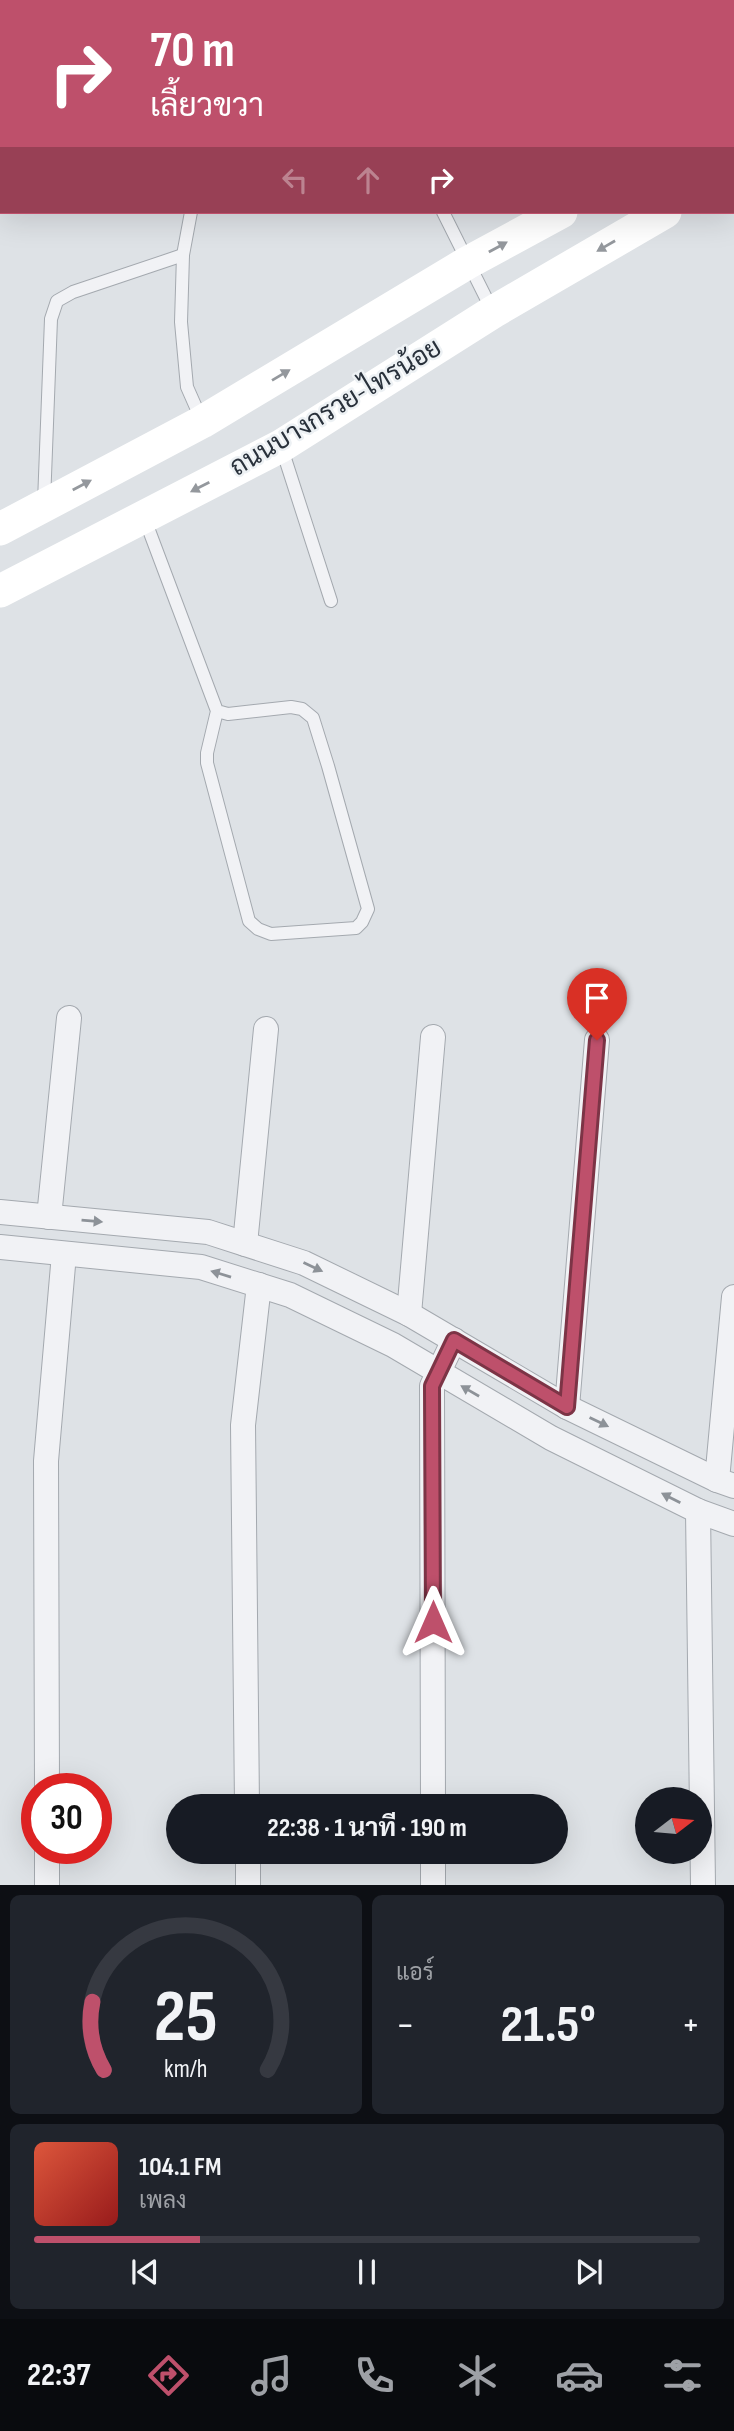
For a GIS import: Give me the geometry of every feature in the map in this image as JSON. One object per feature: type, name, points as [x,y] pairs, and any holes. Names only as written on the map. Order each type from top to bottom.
[{"type":"main road","points":[[0,529],[202,422],[467,263],[557,214]]},
{"type":"main road","name":"ถนนบางกรวย-ไทรน้อย","points":[[0,592],[281,446],[493,312],[662,214]]},
{"type":"street","points":[[49,1217],[69,1018]]},
{"type":"street","points":[[245,1244],[266,1029]]},
{"type":"street","points":[[409,1314],[433,1037]]},
{"type":"street","points":[[567,1407],[597,1040]]},
{"type":"street","points":[[0,1212],[208,1232],[304,1263],[409,1314],[567,1407],[725,1483],[734,1297]]},
{"type":"street","points":[[0,1247],[201,1267],[290,1295],[393,1345],[551,1438],[698,1511],[734,1524]]},
{"type":"street","points":[[47,1773],[46,1461],[64,1254]]},
{"type":"street","points":[[247,1794],[243,1425],[259,1285]]},
{"type":"street","points":[[433,1794],[432,1386],[454,1340]]},
{"type":"street","points":[[698,1511],[703,1885]]},
{"type":"street","points":[[47,1864],[47,1885]]},
{"type":"street","points":[[248,1864],[248,1885]]},
{"type":"street","points":[[433,1864],[433,1885]]},
{"type":"lane","points":[[191,214],[183,255],[181,322],[187,387],[202,422]]},
{"type":"lane","points":[[444,214],[493,312]]},
{"type":"lane","points":[[44,505],[51,319],[57,301],[73,292],[183,255]]},
{"type":"lane","points":[[281,446],[331,601]]},
{"type":"lane","points":[[144,516],[217,711],[207,763],[249,921],[258,929],[271,934],[356,928],[368,909],[313,718],[302,709],[292,707],[228,714],[217,711]]},
{"type":"route","points":[[433,1622],[432,1386],[454,1340],[567,1407],[597,1040]]}]
